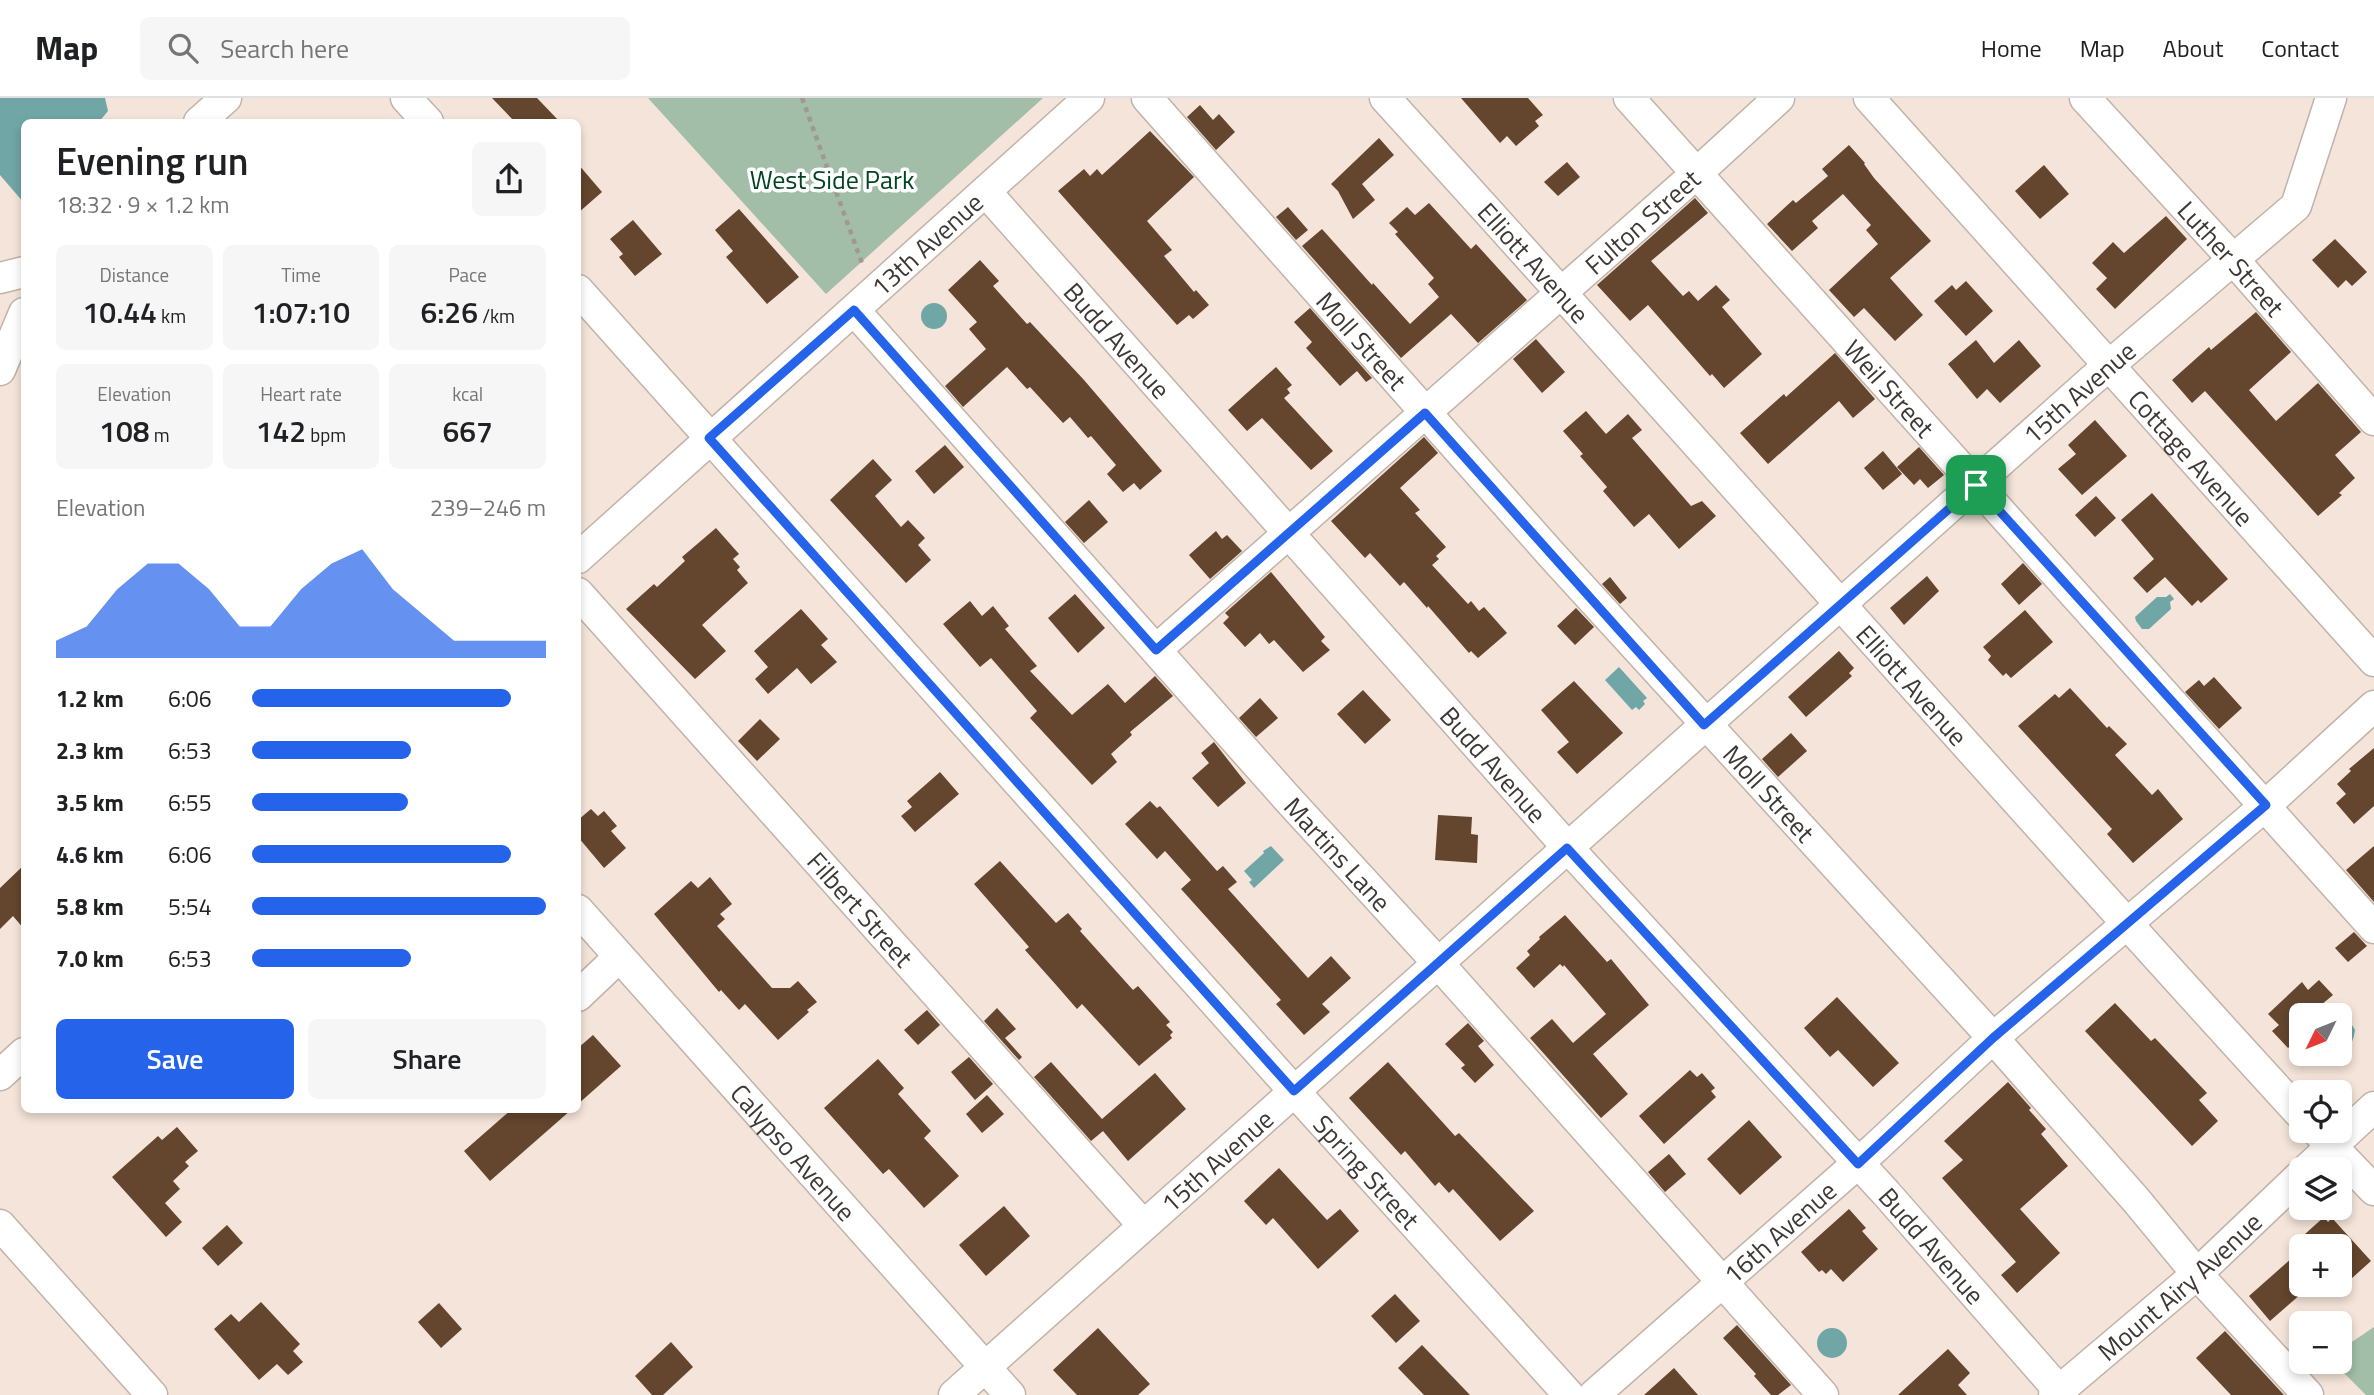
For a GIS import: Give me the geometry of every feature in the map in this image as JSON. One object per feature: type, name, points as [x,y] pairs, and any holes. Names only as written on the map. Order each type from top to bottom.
[{"type":"street","points":[[202,119],[226,98]]},
{"type":"street","points":[[406,98],[425,119]]},
{"type":"street","name":"13th Avenue","points":[[581,555],[1089,98]]},
{"type":"street","name":"Moll Street","points":[[1147,98],[1704,725],[1993,1038],[2136,1200],[2197,1274],[2308,1395]]},
{"type":"street","name":"Elliott Avenue","points":[[1385,98],[2289,1102]]},
{"type":"street","name":"Weil Street","points":[[1629,98],[2374,928]]},
{"type":"street","name":"Fulton Street","points":[[1156,650],[1779,98]]},
{"type":"street","name":"Cottage Avenue","points":[[1869,98],[2374,661]]},
{"type":"street","name":"Luther Street","points":[[2085,98],[2232,258],[2374,420]]},
{"type":"street","name":"15th Avenue","points":[[954,1395],[2110,365],[2295,206],[2331,98]]},
{"type":"street","name":"Budd Avenue","points":[[986,192],[1567,848],[1886,1192],[2058,1393]]},
{"type":"street","name":"Spring Street","points":[[581,293],[1569,1395]]},
{"type":"street","name":"Martins Lane","points":[[863,302],[1156,650],[1824,1395]]},
{"type":"street","points":[[0,370],[21,320]]},
{"type":"street","name":"Filbert Street","points":[[581,596],[1143,1226]]},
{"type":"street","name":"16th Avenue","points":[[1594,1395],[1858,1164],[1993,1038],[2266,805],[2374,706]]},
{"type":"street","name":"Calypso Avenue","points":[[581,913],[1010,1395]]},
{"type":"street","points":[[581,993],[619,957]]},
{"type":"street","points":[[0,1075],[21,1056]]},
{"type":"street","points":[[2352,1121],[2374,1107]]},
{"type":"street","points":[[2329,1143],[2374,1190]]},
{"type":"street","name":"Mount Airy Avenue","points":[[2058,1393],[2197,1274],[2289,1186]]},
{"type":"street","points":[[0,1225],[152,1395]]},
{"type":"path","points":[[802,98],[863,302]]},
{"type":"green space","name":"West Side Park","points":[[648,98],[1043,98],[826,294]]},
{"type":"green space","points":[[2374,1327],[2374,1395],[2366,1395],[2345,1374],[2352,1374],[2352,1342]]},
{"type":"water","points":[[0,98],[105,98],[108,111],[101,119],[21,119],[21,200],[0,175]]},
{"type":"water","points":[[934,303],[943,307],[947,316],[943,325],[934,329],[925,325],[921,316],[925,307]]},
{"type":"water","points":[[2170,594],[2174,599],[2170,602],[2171,609],[2149,629],[2142,629],[2135,617],[2157,597]]},
{"type":"water","points":[[1619,667],[1647,698],[1639,710],[1636,707],[1632,710],[1605,680]]},
{"type":"water","points":[[1271,846],[1284,860],[1254,888],[1249,882],[1252,880],[1244,871]]},
{"type":"water","points":[[1832,1328],[1843,1332],[1847,1343],[1843,1354],[1832,1358],[1821,1354],[1817,1343],[1821,1332]]},
{"type":"building","points":[[492,98],[537,98],[557,119],[512,119]]},
{"type":"building","points":[[1461,98],[1528,98],[1543,115],[1535,121],[1539,126],[1516,146],[1507,136],[1500,143]]},
{"type":"building","points":[[1200,105],[1213,120],[1219,114],[1235,132],[1216,150],[1187,117]]},
{"type":"building","points":[[1150,131],[1194,177],[1147,221],[1172,250],[1164,256],[1194,292],[1196,290],[1209,305],[1193,319],[1189,315],[1177,325],[1058,191],[1084,169],[1090,176],[1097,169],[1102,175]]},
{"type":"building","points":[[1379,138],[1394,155],[1362,184],[1375,200],[1353,219],[1338,191],[1331,184]]},
{"type":"building","points":[[1849,145],[1874,178],[1931,241],[1890,278],[1923,315],[1895,341],[1864,308],[1854,317],[1829,290],[1878,244],[1866,230],[1871,225],[1843,194],[1812,221],[1818,228],[1792,251],[1767,224],[1793,200],[1796,203],[1828,176],[1822,169]]},
{"type":"building","points":[[1567,162],[1580,177],[1558,196],[1544,182]]},
{"type":"building","points":[[2044,165],[2069,194],[2040,219],[2015,191]]},
{"type":"building","points":[[581,168],[602,192],[581,210]]},
{"type":"building","points":[[1695,198],[1708,213],[1651,261],[1683,296],[1689,291],[1698,301],[1716,285],[1730,300],[1722,307],[1762,354],[1724,388],[1712,374],[1710,376],[1648,305],[1630,321],[1597,285]]},
{"type":"building","points":[[1429,203],[1471,249],[1476,244],[1527,300],[1478,343],[1451,314],[1401,358],[1302,246],[1322,229],[1410,324],[1439,297],[1428,284],[1434,278],[1395,234],[1398,232],[1389,223],[1407,207],[1415,215]]},
{"type":"building","points":[[1288,207],[1308,230],[1296,240],[1276,217]]},
{"type":"building","points":[[739,209],[799,277],[767,304],[726,257],[733,251],[715,230]]},
{"type":"building","points":[[2166,216],[2187,239],[2115,309],[2096,289],[2107,278],[2092,263],[2113,242],[2124,253]]},
{"type":"building","points":[[633,220],[662,254],[635,276],[619,257],[623,254],[610,239]]},
{"type":"building","points":[[2335,239],[2367,272],[2352,286],[2346,280],[2338,288],[2312,260]]},
{"type":"building","points":[[980,260],[999,281],[993,286],[1084,380],[1162,471],[1140,490],[1134,483],[1123,492],[1107,474],[1116,465],[1091,436],[1088,438],[1070,417],[1063,423],[1030,387],[1027,389],[1007,367],[963,407],[945,386],[986,349],[969,329],[977,322],[948,290]]},
{"type":"building","points":[[1966,281],[1993,311],[1966,336],[1934,301],[1952,285],[1956,290]]},
{"type":"building","points":[[1310,308],[1372,378],[1366,382],[1357,371],[1340,386],[1306,348],[1312,342],[1294,322]]},
{"type":"building","points":[[2256,312],[2291,352],[2249,390],[2276,421],[2318,383],[2361,432],[2335,455],[2355,478],[2339,493],[2342,495],[2318,516],[2205,391],[2192,403],[2172,380],[2209,347],[2211,350]]},
{"type":"building","points":[[1536,339],[1565,372],[1542,393],[1513,359]]},
{"type":"building","points":[[1976,340],[1994,363],[2019,340],[2041,366],[2000,403],[1987,389],[1977,399],[1948,364]]},
{"type":"building","points":[[1835,353],[1875,399],[1853,418],[1839,401],[1768,464],[1740,433]]},
{"type":"building","points":[[1276,367],[1292,385],[1287,389],[1290,393],[1284,398],[1333,451],[1311,470],[1262,418],[1247,431],[1228,410]]},
{"type":"building","points":[[1586,411],[1606,434],[1628,414],[1642,430],[1632,438],[1691,506],[1702,501],[1716,516],[1679,549],[1649,514],[1634,527],[1603,491],[1607,487],[1563,431]]},
{"type":"building","points":[[2095,420],[2127,456],[2082,495],[2058,469],[2076,454],[2068,445]]},
{"type":"building","points":[[1424,437],[1438,453],[1400,488],[1420,510],[1415,513],[1446,547],[1436,556],[1439,559],[1432,565],[1468,604],[1471,601],[1479,611],[1484,607],[1507,633],[1478,658],[1471,651],[1469,653],[1404,582],[1400,586],[1370,553],[1365,558],[1331,521]]},
{"type":"building","points":[[945,445],[964,467],[934,494],[915,471]]},
{"type":"building","points":[[1919,447],[1944,475],[1928,488],[1920,479],[1914,485],[1897,467]]},
{"type":"building","points":[[1883,451],[1902,474],[1883,490],[1864,468]]},
{"type":"building","points":[[873,459],[892,480],[875,496],[901,527],[908,520],[925,538],[918,545],[931,560],[906,583],[830,500]]},
{"type":"building","points":[[2152,493],[2228,579],[2201,603],[2198,600],[2192,606],[2165,577],[2147,593],[2133,578],[2154,559],[2121,520]]},
{"type":"building","points":[[2096,496],[2116,518],[2095,537],[2075,515]]},
{"type":"building","points":[[1089,500],[1108,522],[1084,543],[1065,522]]},
{"type":"building","points":[[716,528],[739,554],[733,559],[740,567],[737,570],[748,583],[702,625],[726,651],[695,679],[626,609],[654,584],[657,587],[685,561],[682,557]]},
{"type":"building","points":[[1216,531],[1222,539],[1227,535],[1242,551],[1210,579],[1189,555]]},
{"type":"building","points":[[2023,563],[2042,584],[2019,605],[2001,584]]},
{"type":"building","points":[[1271,572],[1325,637],[1321,641],[1330,650],[1303,672],[1274,640],[1269,644],[1260,633],[1245,647],[1223,623],[1229,617],[1225,613]]},
{"type":"building","points":[[1927,576],[1939,591],[1904,625],[1890,608]]},
{"type":"building","points":[[1610,577],[1627,598],[1620,604],[1602,584]]},
{"type":"building","points":[[1075,594],[1105,628],[1078,653],[1048,618]]},
{"type":"building","points":[[970,601],[982,616],[993,606],[1009,626],[1005,629],[1037,666],[1030,671],[1072,715],[1108,684],[1125,703],[1155,676],[1173,696],[1130,732],[1132,735],[1111,754],[1117,762],[1092,785],[1030,718],[1037,711],[991,658],[980,667],[943,624]]},
{"type":"building","points":[[1576,608],[1594,627],[1575,645],[1557,626]]},
{"type":"building","points":[[801,609],[828,639],[821,645],[837,662],[811,684],[797,668],[768,694],[755,679],[768,667],[754,651]]},
{"type":"building","points":[[2025,610],[2053,642],[2011,678],[2006,673],[2003,676],[1988,660],[1991,656],[1983,647]]},
{"type":"building","points":[[1839,651],[1854,668],[1849,673],[1852,676],[1806,717],[1788,697]]},
{"type":"building","points":[[2214,677],[2242,708],[2219,729],[2185,692],[2199,680],[2204,686]]},
{"type":"building","points":[[1574,681],[1623,733],[1577,774],[1557,752],[1569,742],[1541,710]]},
{"type":"building","points":[[2070,688],[2107,728],[2109,726],[2127,744],[2115,755],[2152,795],[2158,789],[2183,819],[2133,863],[2107,834],[2112,829],[2018,726],[2055,694],[2059,698]]},
{"type":"building","points":[[1363,690],[1391,720],[1365,744],[1337,714]]},
{"type":"building","points":[[1260,698],[1278,718],[1256,737],[1239,718]]},
{"type":"building","points":[[760,719],[780,739],[757,761],[738,741]]},
{"type":"building","points":[[1791,733],[1807,751],[1778,777],[1762,759]]},
{"type":"building","points":[[1214,742],[1246,783],[1218,807],[1192,778],[1209,763],[1201,753]]},
{"type":"building","points":[[2374,748],[2374,806],[2354,824],[2336,803],[2346,794],[2337,784],[2351,771],[2349,769]]},
{"type":"building","points":[[940,772],[959,794],[915,832],[901,816],[912,807],[907,801]]},
{"type":"building","points":[[1150,801],[1157,808],[1160,806],[1217,871],[1223,866],[1237,882],[1228,889],[1308,978],[1331,956],[1351,978],[1322,1004],[1330,1012],[1304,1035],[1276,1004],[1281,1000],[1181,889],[1191,880],[1165,851],[1157,859],[1125,824]]},
{"type":"building","points":[[591,809],[598,816],[604,811],[617,826],[611,831],[626,848],[604,868],[581,841],[581,817]]},
{"type":"building","points":[[1438,815],[1472,817],[1471,834],[1478,835],[1477,863],[1435,860]]},
{"type":"building","points":[[2374,846],[2374,902],[2346,870]]},
{"type":"building","points":[[1000,861],[1056,923],[1068,913],[1082,929],[1080,931],[1133,990],[1138,986],[1170,1022],[1166,1025],[1173,1032],[1170,1035],[1172,1038],[1139,1066],[1082,1004],[1077,1009],[1025,950],[1029,947],[974,884]]},
{"type":"building","points":[[21,868],[21,925],[13,916],[0,929],[0,888]]},
{"type":"building","points":[[710,877],[732,904],[720,914],[725,919],[717,926],[772,988],[790,988],[798,981],[817,1002],[778,1040],[745,1004],[739,1010],[721,990],[719,992],[654,914],[691,881],[698,888]]},
{"type":"building","points":[[1565,915],[1607,962],[1611,959],[1649,1005],[1593,1054],[1628,1094],[1601,1118],[1530,1038],[1552,1019],[1573,1043],[1606,1014],[1564,965],[1563,967],[1560,964],[1534,988],[1516,968],[1530,955],[1527,951],[1539,937]]},
{"type":"building","points":[[2354,932],[2367,946],[2348,962],[2335,948]]},
{"type":"building","points":[[2319,980],[2333,995],[2323,1003],[2289,1003],[2288,1048],[2272,1031],[2279,1025],[2268,1014],[2302,982],[2308,990]]},
{"type":"building","points":[[1837,997],[1899,1063],[1873,1087],[1838,1050],[1830,1057],[1804,1028]]},
{"type":"building","points":[[2115,1003],[2151,1041],[2155,1038],[2207,1093],[2199,1100],[2218,1121],[2192,1146],[2085,1031]]},
{"type":"building","points":[[997,1008],[1016,1029],[1005,1038],[1022,1057],[1019,1060],[984,1021]]},
{"type":"building","points":[[927,1010],[940,1025],[918,1045],[904,1030]]},
{"type":"building","points":[[1468,1023],[1484,1041],[1478,1046],[1494,1065],[1475,1083],[1461,1068],[1465,1065],[1445,1044]]},
{"type":"building","points":[[593,1035],[621,1066],[581,1101],[581,1045]]},
{"type":"building","points":[[969,1057],[993,1084],[975,1100],[951,1072]]},
{"type":"building","points":[[878,1059],[904,1088],[898,1094],[931,1131],[924,1138],[959,1176],[924,1208],[889,1169],[883,1174],[824,1108]]},
{"type":"building","points":[[1051,1062],[1102,1119],[1155,1073],[1186,1109],[1128,1161],[1103,1131],[1091,1141],[1034,1077]]},
{"type":"building","points":[[1388,1062],[1455,1136],[1459,1133],[1534,1211],[1500,1241],[1453,1189],[1449,1193],[1439,1182],[1435,1186],[1405,1151],[1401,1155],[1349,1098]]},
{"type":"building","points":[[1690,1070],[1697,1077],[1702,1073],[1715,1088],[1711,1091],[1716,1097],[1664,1144],[1639,1116]]},
{"type":"building","points":[[2008,1082],[2046,1129],[2041,1134],[2068,1166],[2020,1209],[2060,1253],[2017,1293],[2001,1275],[2016,1262],[1942,1178],[1963,1160],[1944,1141]]},
{"type":"building","points":[[987,1095],[1004,1114],[982,1133],[966,1114]]},
{"type":"building","points":[[508,1113],[568,1113],[490,1181],[464,1151]]},
{"type":"building","points":[[1749,1120],[1782,1157],[1740,1195],[1707,1159]]},
{"type":"building","points":[[177,1127],[198,1151],[185,1162],[189,1166],[173,1181],[180,1189],[165,1203],[182,1222],[166,1237],[112,1177],[158,1136],[162,1140]]},
{"type":"building","points":[[1669,1154],[1686,1174],[1665,1192],[1648,1172]]},
{"type":"building","points":[[1279,1168],[1327,1220],[1340,1209],[1359,1231],[1318,1269],[1273,1218],[1266,1225],[1244,1201]]},
{"type":"building","points":[[1004,1206],[1030,1236],[986,1276],[959,1245]]},
{"type":"building","points":[[1849,1209],[1866,1228],[1862,1231],[1878,1249],[1843,1282],[1831,1269],[1826,1274],[1822,1270],[1819,1272],[1801,1252]]},
{"type":"building","points":[[2321,1220],[2334,1220],[2347,1234],[2305,1234]]},
{"type":"building","points":[[227,1225],[243,1243],[218,1266],[202,1248]]},
{"type":"building","points":[[2352,1240],[2371,1261],[2352,1278]]},
{"type":"building","points":[[2289,1261],[2289,1297],[2298,1297],[2270,1321],[2249,1296]]},
{"type":"building","points":[[1395,1294],[1420,1321],[1396,1343],[1371,1316]]},
{"type":"building","points":[[261,1302],[300,1344],[293,1351],[303,1362],[288,1375],[277,1364],[259,1380],[214,1329],[231,1314],[239,1322]]},
{"type":"building","points":[[439,1303],[462,1329],[441,1348],[418,1322]]},
{"type":"building","points":[[1737,1325],[1791,1385],[1778,1395],[1771,1395],[1723,1338]]},
{"type":"building","points":[[1098,1328],[1150,1384],[1138,1395],[1077,1395],[1053,1370]]},
{"type":"building","points":[[2225,1331],[2284,1395],[2231,1395],[2196,1358]]},
{"type":"building","points":[[671,1342],[693,1367],[663,1395],[652,1395],[635,1376]]},
{"type":"building","points":[[1422,1345],[1470,1395],[1424,1395],[1398,1368]]},
{"type":"building","points":[[1948,1349],[1970,1373],[1958,1385],[1967,1395],[1898,1395]]},
{"type":"building","points":[[1674,1368],[1698,1395],[1644,1395]]},
{"type":"route","points":[[854,310],[1156,650],[1425,413],[1704,725],[1976,485],[2266,805],[1993,1038],[1858,1164],[1567,848],[1294,1091],[709,438],[854,310]]}]
